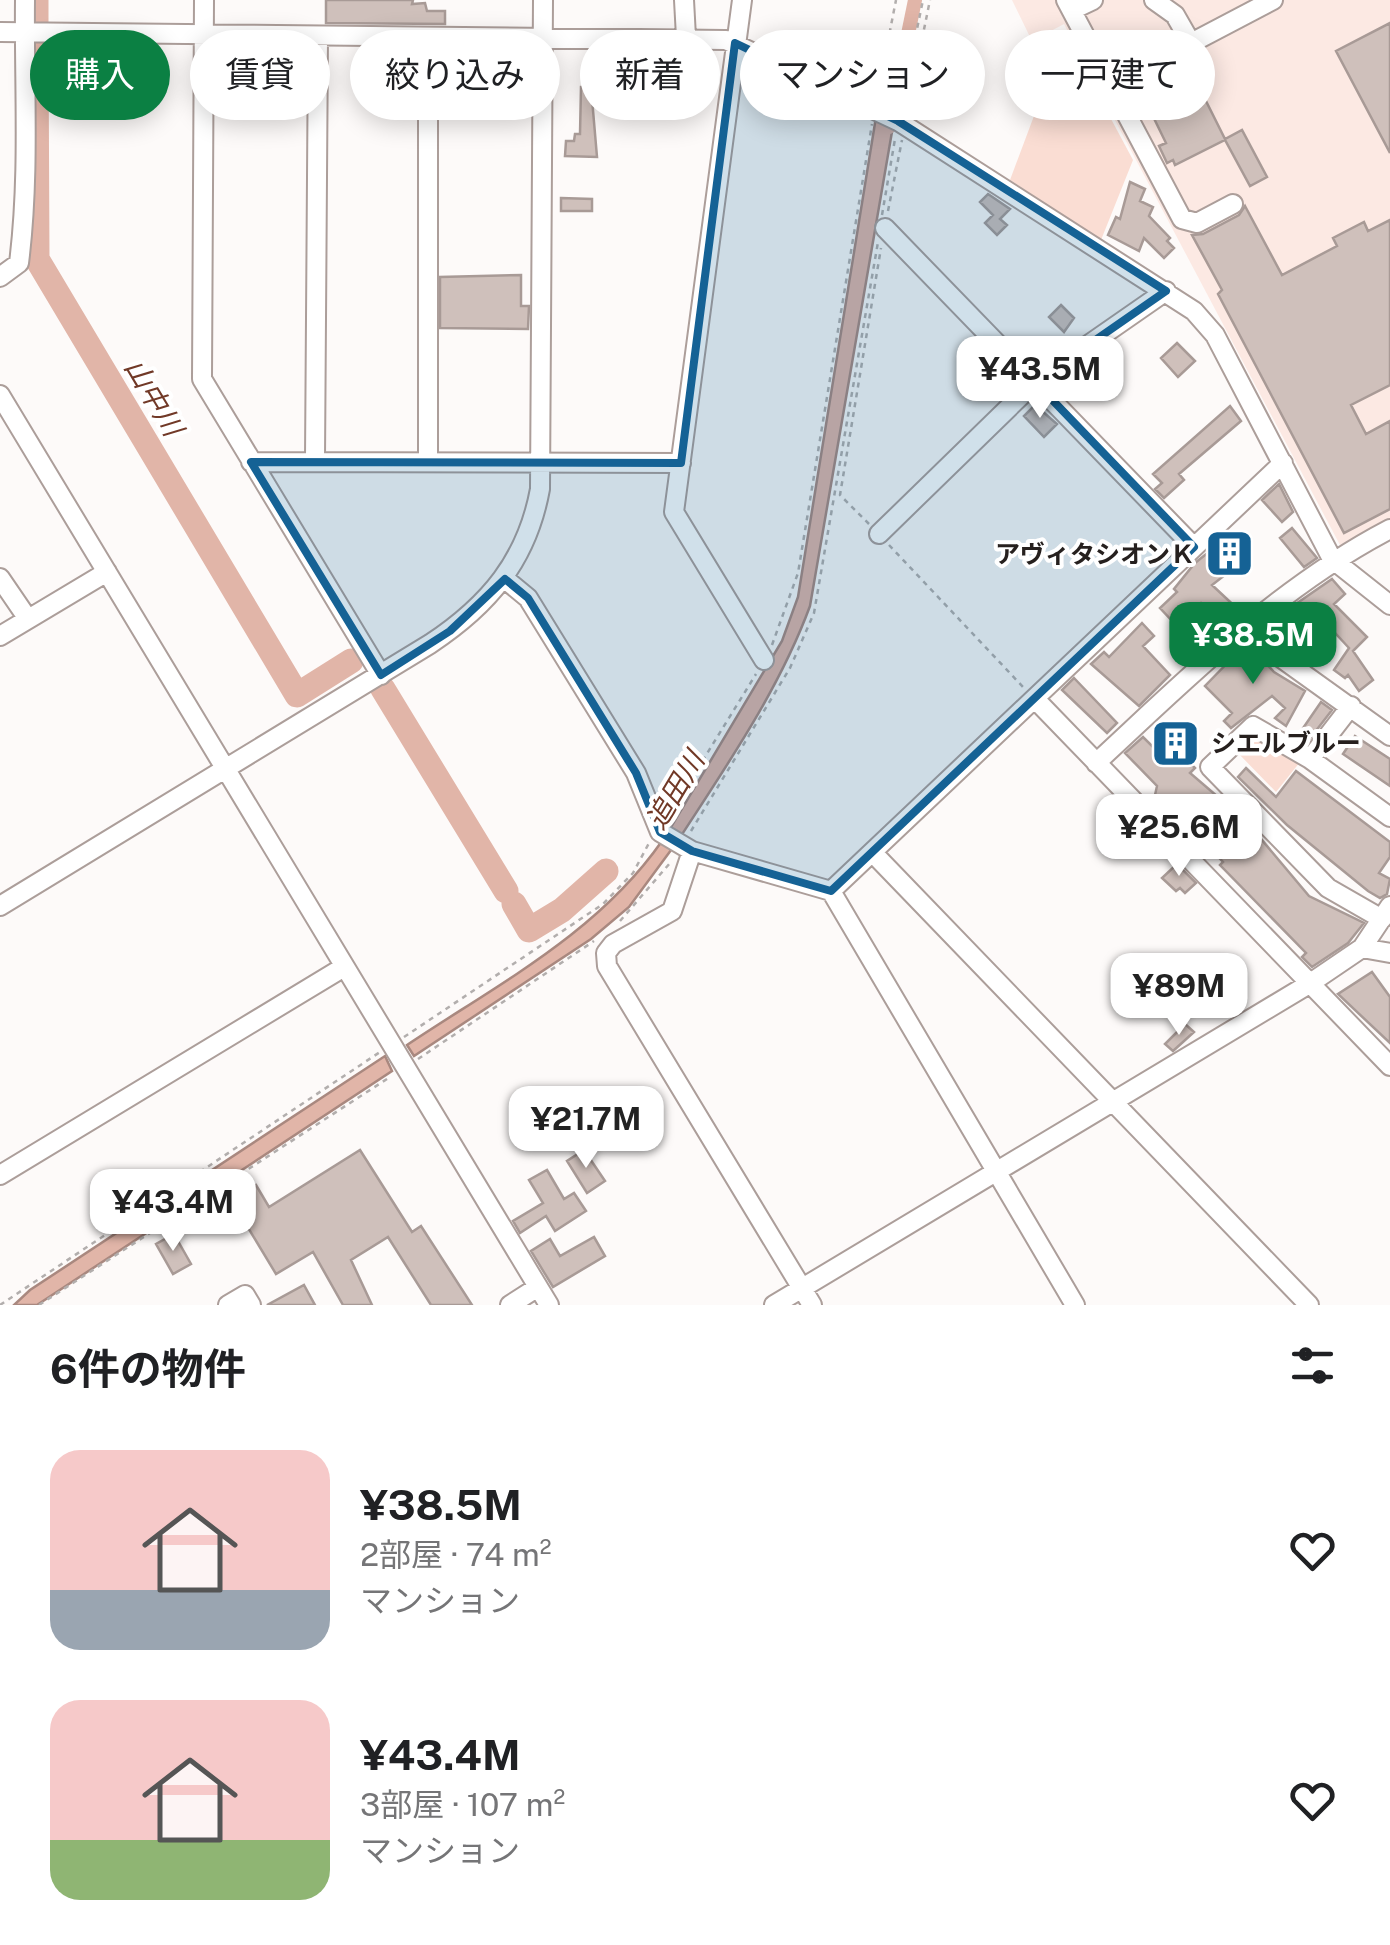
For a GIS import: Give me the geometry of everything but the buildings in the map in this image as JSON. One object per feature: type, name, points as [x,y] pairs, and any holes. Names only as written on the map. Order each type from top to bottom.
[{"type":"street","points":[[0,278],[18,263],[22,236],[28,88],[25,0]]},
{"type":"street","points":[[203,30],[204,0]]},
{"type":"street","points":[[543,0],[545,30]]},
{"type":"street","points":[[684,0],[686,30]]},
{"type":"street","points":[[742,0],[676,515],[764,660]]},
{"type":"street","points":[[1083,30],[1069,5],[1092,0]]},
{"type":"street","points":[[1154,0],[1175,15],[1184,30]]},
{"type":"street","points":[[1215,30],[1272,0]]},
{"type":"street","points":[[0,32],[190,35]]},
{"type":"street","points":[[720,42],[740,47]]},
{"type":"street","points":[[203,120],[202,379],[381,675]]},
{"type":"street","points":[[315,459],[317,120]]},
{"type":"street","points":[[428,120],[428,459]]},
{"type":"street","points":[[0,906],[466,620],[505,579],[530,529],[542,464],[544,120]]},
{"type":"street","points":[[893,120],[1166,291],[1216,335],[1332,560],[1390,605]]},
{"type":"street","points":[[1132,120],[1182,220],[1196,224],[1234,204]]},
{"type":"street","points":[[884,228],[1194,547]]},
{"type":"street","points":[[879,534],[1034,382],[1166,291]]},
{"type":"street","points":[[0,395],[549,1305]]},
{"type":"street","points":[[250,462],[428,459],[542,464],[681,463]]},
{"type":"street","points":[[831,891],[1283,463]]},
{"type":"street","points":[[1096,763],[1246,624],[1332,560],[1390,529]]},
{"type":"street","points":[[0,636],[107,572]]},
{"type":"street","points":[[0,578],[28,619]]},
{"type":"street","points":[[505,579],[524,594],[538,614],[672,838],[678,903],[667,915],[613,944],[606,952],[607,966],[812,1305]]},
{"type":"street","points":[[1246,624],[1277,655],[1390,736]]},
{"type":"street","points":[[1036,700],[1390,1066]]},
{"type":"street","points":[[1310,759],[1351,706]]},
{"type":"street","points":[[774,1305],[1309,984],[1362,948],[1386,912],[1328,888],[1210,767],[1252,726],[1310,759],[1390,818]]},
{"type":"street","points":[[672,838],[831,891],[1075,1305]]},
{"type":"street","points":[[873,854],[1309,1305]]},
{"type":"street","points":[[1362,948],[1390,953]]},
{"type":"street","points":[[0,1175],[344,967]]},
{"type":"street","points":[[510,1305],[538,1287]]},
{"type":"street","points":[[228,1305],[245,1295],[251,1305]]},
{"type":"path","points":[[894,30],[896,0]]},
{"type":"path","points":[[919,30],[930,0]]},
{"type":"path","points":[[0,1304],[395,1052],[604,904],[672,838],[783,623],[798,574],[886,120]]},
{"type":"path","points":[[887,120],[884,228],[840,496],[1036,700]]},
{"type":"highlighted area","points":[[735,43],[898,121],[1166,291],[1035,382],[1194,547],[831,891],[692,851],[660,832],[636,773],[528,598],[505,579],[450,631],[381,675],[251,462],[681,463]]},
{"type":"shaded area","points":[[1012,0],[1390,0],[1390,519],[1340,545],[1115,120],[1215,120],[1215,30],[1067,30],[1064,24],[1053,30],[1027,30]]},
{"type":"shaded area","points":[[876,120],[882,120],[893,126],[810,606],[768,697],[679,839],[668,832],[782,641],[798,597]]},
{"type":"shaded area","points":[[1032,120],[1112,120],[1133,160],[1101,240],[1010,180]]},
{"type":"shaded area","points":[[1260,736],[1300,762],[1276,792],[1236,751],[1250,737],[1255,741]]},
{"type":"shaded area","points":[[662,841],[674,846],[629,907],[591,939],[414,1056],[407,1045],[577,930],[636,874]]},
{"type":"shaded area","points":[[385,1056],[392,1071],[37,1305],[14,1305],[30,1290]]},
{"type":"waterway","name":"山中川","points":[[36,0],[36,25]]},
{"type":"waterway","name":"追田川","points":[[889,127],[915,0]]},
{"type":"waterway","name":"山中川","points":[[36,120],[37,259],[297,695],[351,661]]},
{"type":"waterway","name":"山中川","points":[[383,689],[506,891]]},
{"type":"waterway","name":"山中川","points":[[514,904],[529,930],[562,910],[606,871]]},
{"type":"place","name":"アヴィタシオンＫ","points":[[1230,554]]},
{"type":"place","name":"シエルブルー","points":[[1176,743]]}]
